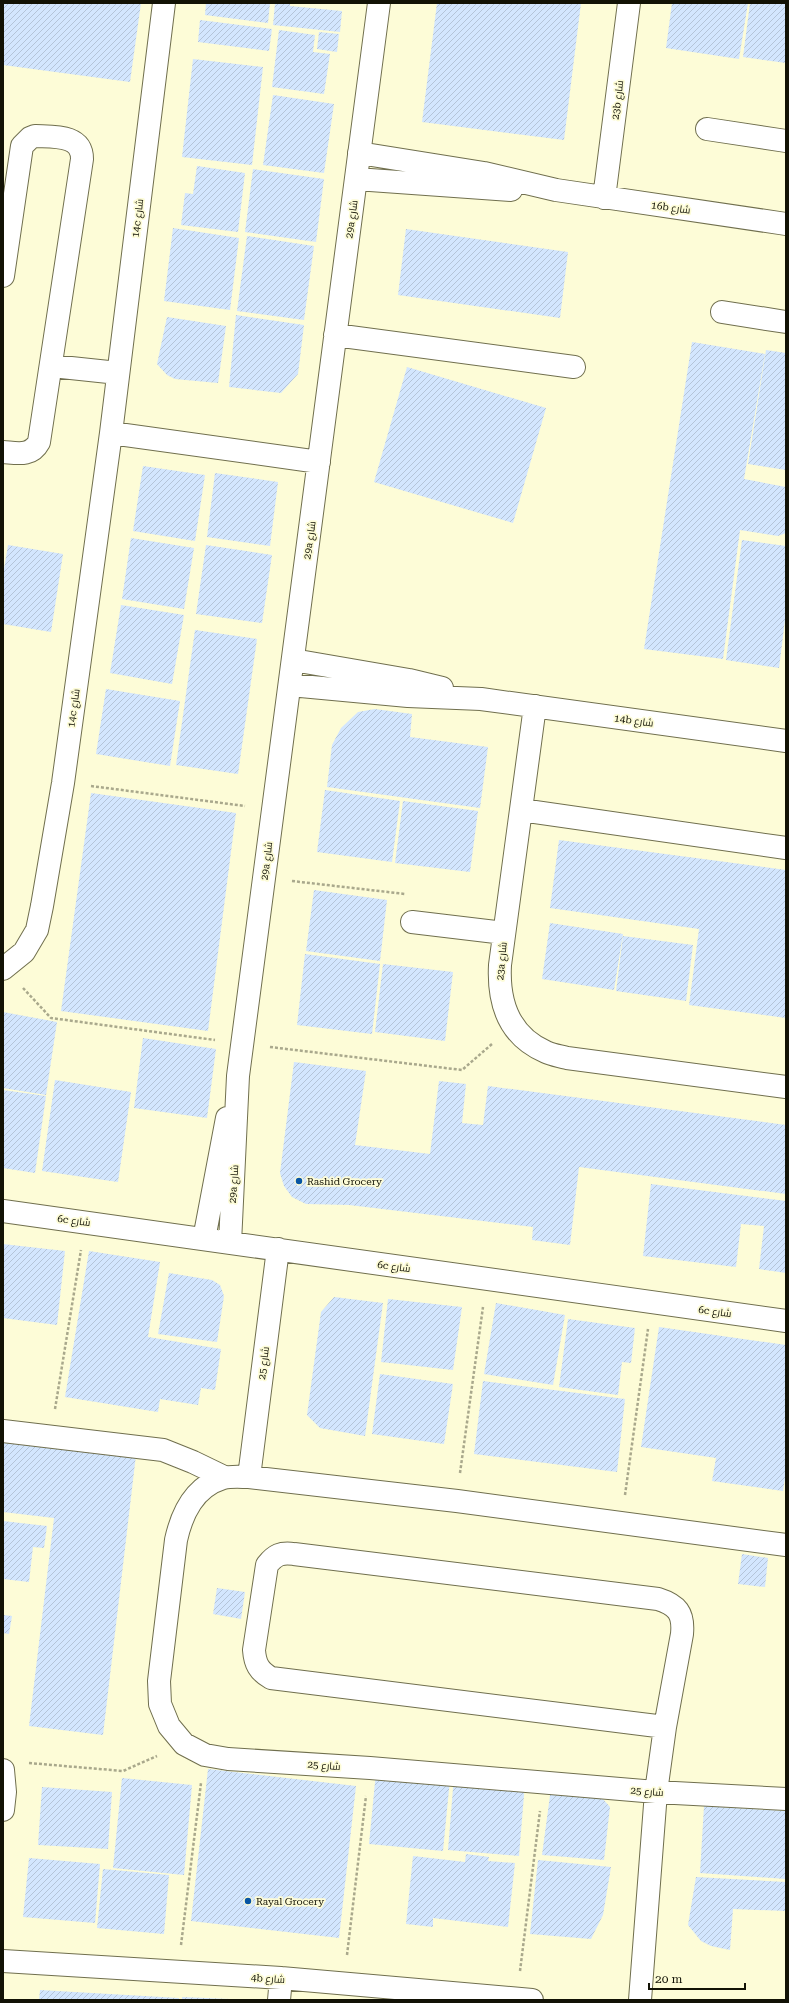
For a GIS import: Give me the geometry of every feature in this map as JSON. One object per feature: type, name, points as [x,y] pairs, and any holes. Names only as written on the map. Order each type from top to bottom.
[{"type":"street","name":"14c شارع","points":[[3,969],[24,952],[37,930],[63,783],[111,433],[164,3]]},
{"type":"street","name":"29a شارع","points":[[230,1243],[238,1076],[379,3]]},
{"type":"street","name":"23b شارع","points":[[604,198],[629,3]]},
{"type":"street","points":[[707,130],[786,141]]},
{"type":"street","points":[[3,276],[22,146],[30,138],[35,136],[72,140],[80,148],[82,159],[52,366],[39,442],[37,447],[27,453],[3,452]]},
{"type":"street","name":"16b شارع","points":[[359,153],[484,173],[556,190],[604,198],[786,224]]},
{"type":"street","name":"16b شارع","points":[[356,179],[483,189],[556,190]]},
{"type":"street","points":[[722,312],[786,322]]},
{"type":"street","points":[[336,335],[574,367]]},
{"type":"street","points":[[52,366],[118,372]]},
{"type":"street","points":[[111,433],[319,462]]},
{"type":"street","name":"14b شارع","points":[[293,660],[409,680],[481,699]]},
{"type":"street","name":"14b شارع","points":[[290,685],[408,696],[481,699],[786,741]]},
{"type":"street","name":"23a شارع","points":[[536,706],[504,933],[499,986],[503,1007],[513,1026],[528,1041],[546,1052],[567,1058],[786,1087]]},
{"type":"street","points":[[521,810],[786,848]]},
{"type":"street","points":[[412,922],[504,933]]},
{"type":"street","name":"29a شارع","points":[[204,1239],[220,1149],[238,1076]]},
{"type":"street","name":"6c شارع","points":[[3,1211],[786,1321]]},
{"type":"street","name":"شارع 25","points":[[248,1477],[278,1249]]},
{"type":"street","points":[[3,1431],[163,1450],[224,1477]]},
{"type":"street","name":"شارع 25","points":[[786,1545],[457,1501],[248,1477],[224,1477],[206,1486],[191,1501],[181,1519],[176,1540],[159,1681],[160,1704],[169,1726],[184,1744],[205,1755],[228,1759],[370,1768],[656,1792],[786,1799]]},
{"type":"street","points":[[640,2000],[656,1792],[665,1727],[683,1622],[678,1611],[670,1602],[658,1599],[294,1554],[284,1553],[274,1557],[267,1565],[254,1650],[255,1661],[261,1672],[271,1678],[665,1727]]},
{"type":"street","points":[[3,1770],[5,1792],[3,1810]]},
{"type":"street","name":"4b شارع","points":[[3,1961],[281,1978],[524,1999]]},
{"type":"street","points":[[280,2000],[281,1978]]},
{"type":"path","points":[[63,783],[273,809]]},
{"type":"path","points":[[264,877],[415,895],[412,922]]},
{"type":"path","points":[[51,1437],[86,1222]]},
{"type":"path","points":[[457,1501],[486,1279]]},
{"type":"path","points":[[621,1523],[652,1302]]},
{"type":"path","points":[[26,1763],[123,1770],[184,1744]]},
{"type":"path","points":[[177,1972],[205,1755]]},
{"type":"path","points":[[344,1984],[370,1768]]},
{"type":"path","points":[[524,1999],[544,1782]]},
{"type":"building","points":[[3,3],[141,3],[130,82],[3,65]]},
{"type":"building","points":[[206,3],[270,3],[268,23],[205,15]]},
{"type":"building","points":[[275,3],[290,3],[290,6],[342,11],[340,32],[273,25]]},
{"type":"building","points":[[437,3],[581,3],[564,140],[422,122]]},
{"type":"building","points":[[672,3],[748,3],[739,59],[666,48]]},
{"type":"building","points":[[750,3],[786,3],[786,63],[743,57]]},
{"type":"building","points":[[200,20],[272,29],[269,51],[198,42]]},
{"type":"building","points":[[279,30],[315,35],[313,52],[330,54],[324,94],[272,87]]},
{"type":"building","points":[[319,32],[339,34],[337,52],[317,49]]},
{"type":"building","points":[[193,59],[263,67],[252,165],[182,157]]},
{"type":"building","points":[[273,95],[334,104],[324,173],[263,165]]},
{"type":"building","points":[[197,166],[245,173],[238,232],[181,225],[185,193],[193,194]]},
{"type":"building","points":[[253,169],[324,179],[316,242],[245,232]]},
{"type":"building","points":[[173,228],[239,238],[230,310],[164,301]]},
{"type":"building","points":[[406,229],[568,252],[560,318],[398,295]]},
{"type":"building","points":[[247,236],[314,246],[304,320],[237,311]]},
{"type":"building","points":[[236,315],[304,325],[298,374],[281,393],[229,387]]},
{"type":"building","points":[[167,317],[226,326],[218,383],[175,379],[167,375],[157,364]]},
{"type":"building","points":[[692,342],[765,354],[744,479],[786,487],[786,533],[778,536],[740,530],[723,659],[644,649]]},
{"type":"building","points":[[766,350],[786,353],[786,470],[748,464]]},
{"type":"building","points":[[407,367],[546,408],[513,523],[374,482]]},
{"type":"building","points":[[143,466],[205,475],[195,541],[133,531]]},
{"type":"building","points":[[215,473],[278,482],[270,546],[207,537]]},
{"type":"building","points":[[131,538],[194,548],[184,609],[122,599]]},
{"type":"building","points":[[742,540],[786,546],[786,612],[779,668],[726,660]]},
{"type":"building","points":[[8,545],[63,554],[51,632],[3,624],[3,575]]},
{"type":"building","points":[[206,545],[272,555],[262,623],[196,614]]},
{"type":"building","points":[[121,605],[184,615],[172,684],[110,673]]},
{"type":"building","points":[[195,630],[257,639],[238,774],[176,765]]},
{"type":"building","points":[[106,689],[180,701],[170,766],[96,754]]},
{"type":"building","points":[[375,709],[412,714],[410,737],[488,747],[480,808],[327,787],[332,745],[341,728],[358,712]]},
{"type":"building","points":[[325,790],[400,801],[392,862],[317,852]]},
{"type":"building","points":[[91,793],[236,813],[208,1031],[61,1011]]},
{"type":"building","points":[[403,801],[478,811],[470,872],[395,863]]},
{"type":"building","points":[[559,840],[786,870],[786,1018],[689,1005],[699,929],[550,908]]},
{"type":"building","points":[[314,890],[387,900],[380,961],[306,951]]},
{"type":"building","points":[[550,923],[623,934],[614,990],[542,979]]},
{"type":"building","points":[[623,936],[693,945],[686,1001],[616,991]]},
{"type":"building","points":[[305,954],[380,964],[372,1034],[297,1025]]},
{"type":"building","points":[[383,964],[453,972],[445,1041],[375,1032]]},
{"type":"building","points":[[3,1012],[57,1022],[46,1095],[3,1088]]},
{"type":"building","points":[[143,1038],[216,1049],[207,1118],[134,1108]]},
{"type":"building","points":[[294,1062],[366,1071],[355,1145],[430,1154],[439,1081],[466,1084],[462,1123],[483,1125],[488,1086],[786,1125],[786,1194],[579,1167],[570,1245],[532,1240],[533,1227],[349,1205],[306,1204],[292,1197],[284,1186],[280,1173]]},
{"type":"building","points":[[55,1080],[131,1092],[118,1182],[42,1171]]},
{"type":"building","points":[[3,1090],[46,1096],[35,1173],[3,1168]]},
{"type":"building","points":[[651,1184],[786,1201],[786,1273],[759,1269],[764,1226],[741,1224],[736,1267],[643,1256]]},
{"type":"building","points":[[3,1244],[65,1251],[57,1325],[3,1318]]},
{"type":"building","points":[[89,1251],[160,1262],[148,1337],[221,1349],[215,1390],[201,1388],[198,1405],[160,1399],[158,1412],[65,1397]]},
{"type":"building","points":[[169,1273],[212,1280],[220,1285],[224,1296],[217,1342],[158,1334]]},
{"type":"building","points":[[334,1297],[383,1303],[365,1436],[320,1428],[307,1415],[321,1312]]},
{"type":"building","points":[[388,1299],[462,1307],[453,1370],[381,1362]]},
{"type":"building","points":[[496,1303],[565,1315],[553,1385],[484,1374]]},
{"type":"building","points":[[568,1319],[635,1328],[631,1363],[622,1362],[618,1395],[559,1387]]},
{"type":"building","points":[[659,1327],[786,1345],[786,1472],[783,1491],[712,1481],[716,1458],[641,1447]]},
{"type":"building","points":[[380,1374],[453,1384],[444,1444],[372,1434]]},
{"type":"building","points":[[483,1381],[625,1399],[617,1472],[474,1454]]},
{"type":"building","points":[[3,1440],[136,1455],[103,1735],[29,1726],[54,1518],[3,1512]]},
{"type":"building","points":[[3,1521],[47,1526],[44,1548],[33,1547],[29,1582],[3,1579]]},
{"type":"building","points":[[742,1554],[768,1558],[765,1587],[738,1584]]},
{"type":"building","points":[[217,1588],[245,1592],[241,1619],[213,1614]]},
{"type":"building","points":[[3,1615],[12,1616],[9,1634],[3,1633]]},
{"type":"building","points":[[208,1769],[356,1786],[339,1938],[191,1921]]},
{"type":"building","points":[[376,1772],[450,1779],[443,1851],[369,1844]]},
{"type":"building","points":[[454,1776],[525,1783],[519,1856],[448,1850]]},
{"type":"building","points":[[122,1778],[192,1785],[184,1875],[113,1868]]},
{"type":"building","points":[[42,1787],[112,1792],[108,1849],[38,1845]]},
{"type":"building","points":[[551,1788],[595,1790],[610,1807],[604,1860],[542,1855]]},
{"type":"building","points":[[704,1806],[786,1811],[786,1879],[700,1873]]},
{"type":"building","points":[[466,1854],[489,1857],[488,1861],[515,1863],[508,1927],[433,1918],[433,1927],[406,1924],[413,1856],[465,1862]]},
{"type":"building","points":[[29,1858],[100,1864],[95,1923],[23,1917]]},
{"type":"building","points":[[538,1860],[611,1867],[603,1915],[591,1939],[530,1934]]},
{"type":"building","points":[[103,1869],[169,1875],[164,1934],[97,1928]]},
{"type":"building","points":[[696,1877],[786,1882],[786,1911],[733,1909],[730,1950],[711,1946],[701,1941],[688,1925]]},
{"type":"building","points":[[40,1990],[179,1998],[179,2000],[39,2000]]},
{"type":"building","points":[[182,1997],[230,1999],[230,2000],[182,2000]]},
{"type":"place","name":"Rashid Grocery","points":[[299,1181]]},
{"type":"place","name":"Rayal Grocery","points":[[248,1901]]}]
